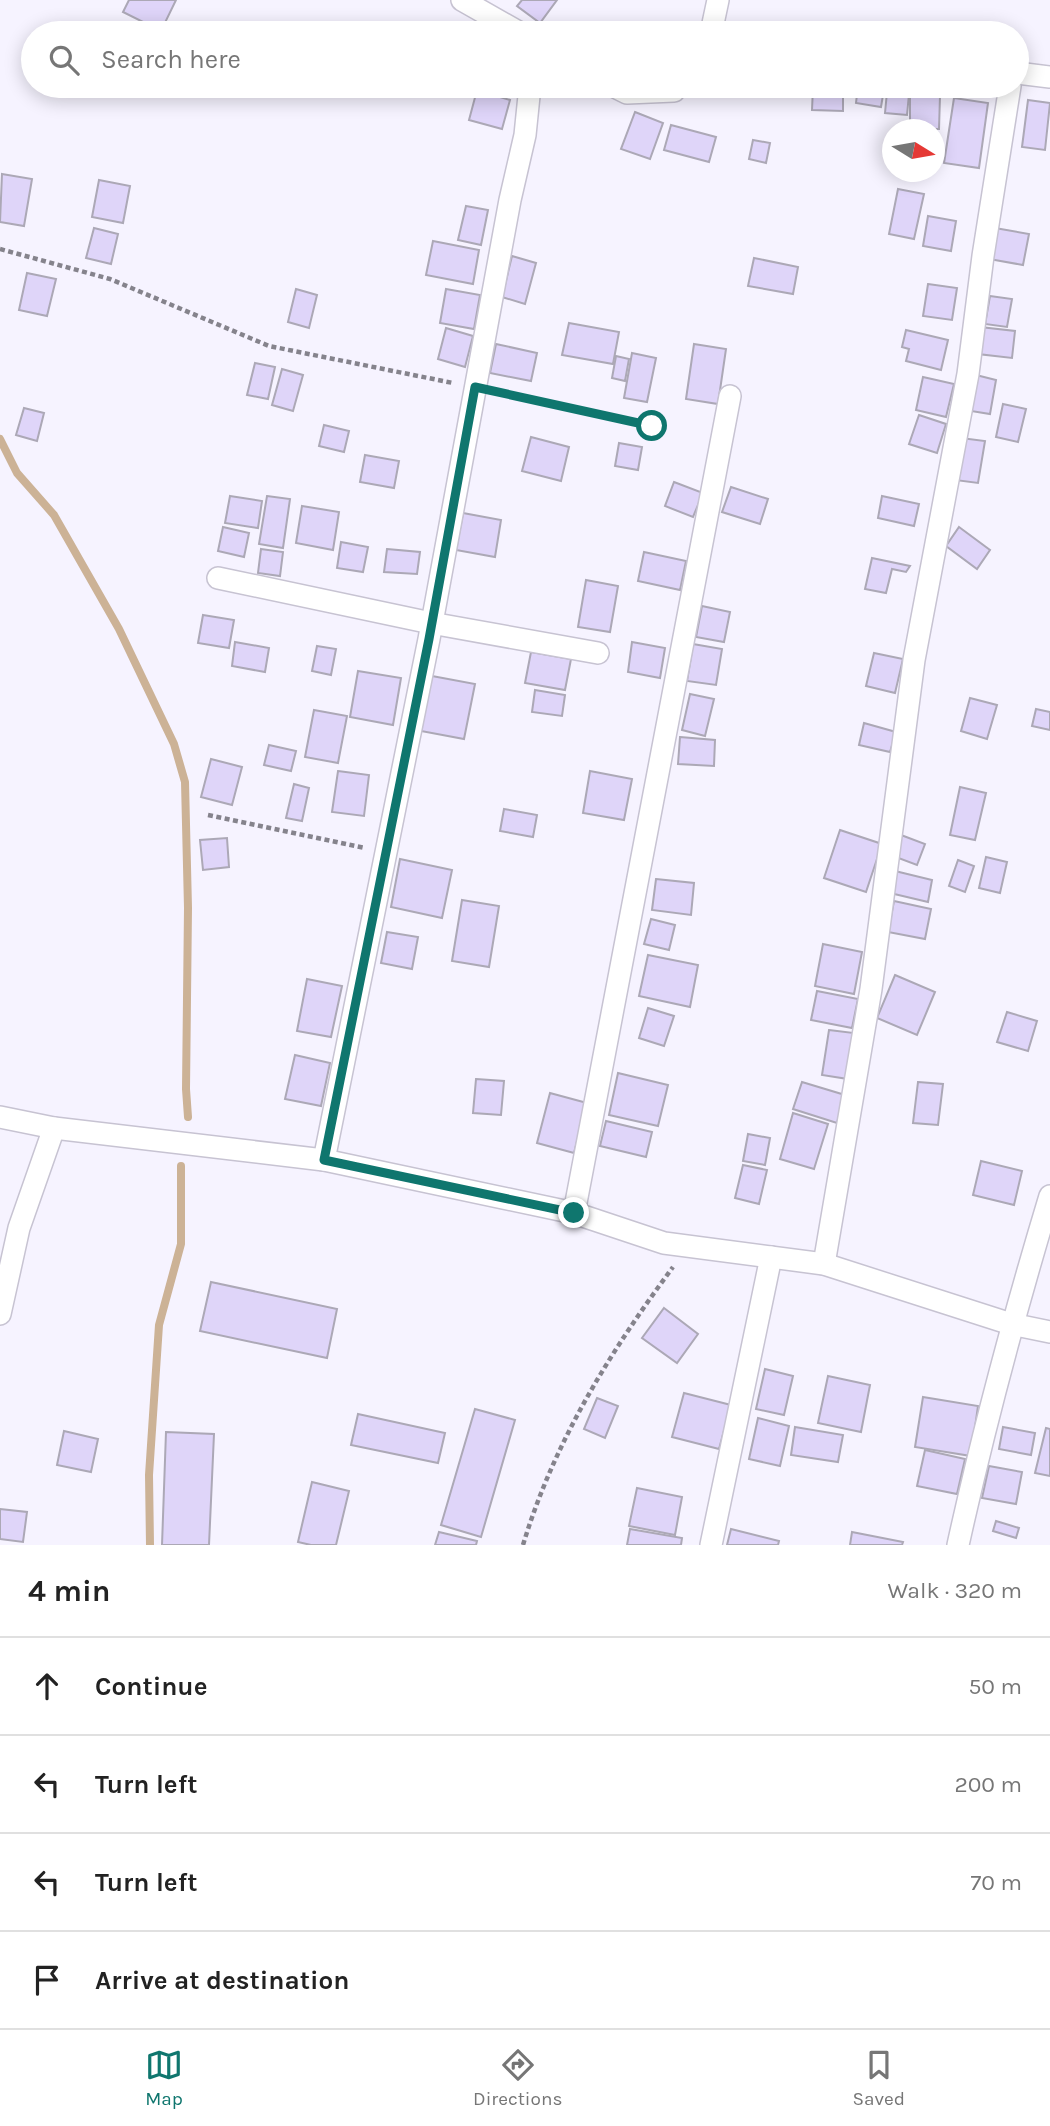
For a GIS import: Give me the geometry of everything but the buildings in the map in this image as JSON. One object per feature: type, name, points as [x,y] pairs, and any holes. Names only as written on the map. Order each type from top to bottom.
[{"type":"street","points":[[462,0],[499,21]]},
{"type":"street","points":[[714,21],[718,0]]},
{"type":"street","points":[[1029,74],[1050,77]]},
{"type":"street","points":[[324,1160],[431,623],[510,200],[525,135],[529,98]]},
{"type":"street","points":[[824,1264],[871,989],[914,660],[968,373],[982,256],[1008,98]]},
{"type":"street","points":[[574,1213],[730,396]]},
{"type":"street","points":[[218,578],[431,623],[598,653]]},
{"type":"street","points":[[0,1117],[54,1128],[324,1160],[574,1213],[664,1243],[824,1264],[1011,1324],[1050,1332]]},
{"type":"street","points":[[0,1314],[19,1228],[54,1128]]},
{"type":"street","points":[[958,1545],[979,1448],[1011,1324],[1050,1196]]},
{"type":"street","points":[[710,1545],[771,1257]]},
{"type":"path","points":[[0,249],[110,279],[269,346],[652,426]]},
{"type":"path","points":[[208,815],[386,852]]},
{"type":"path","points":[[523,1545],[534,1507],[561,1444],[630,1325],[688,1246]]},
{"type":"waterway","points":[[0,439],[17,473],[54,515],[119,629],[174,744],[185,782],[188,1117]]},
{"type":"waterway","points":[[150,1545],[149,1475],[159,1325],[181,1244],[181,1166]]},
{"type":"route","points":[[574,1213],[324,1160],[429,639],[475,387],[652,426]]}]
